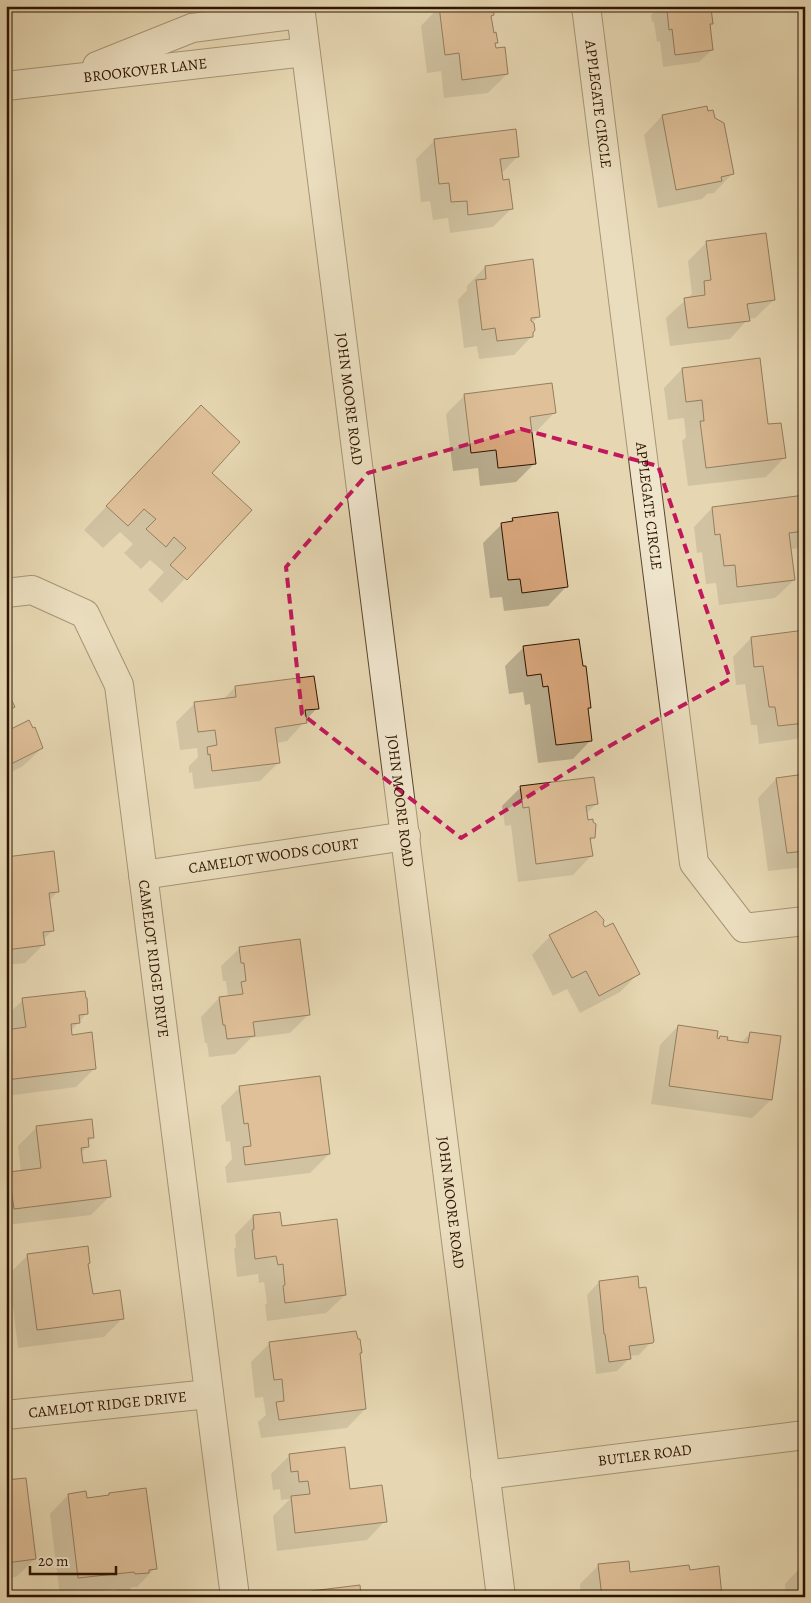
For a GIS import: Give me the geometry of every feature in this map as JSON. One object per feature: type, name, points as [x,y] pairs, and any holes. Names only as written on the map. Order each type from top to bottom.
[{"type":"street","name":"APPLEGATE CIRCLE","points":[[586,6],[694,863],[744,928],[805,921]]},
{"type":"street","name":"BROOKOVER LANE","points":[[66,79],[192,28],[300,10]]},
{"type":"street","name":"JOHN MOORE ROAD","points":[[300,10],[501,1597]]},
{"type":"street","name":"BROOKOVER LANE","points":[[220,24],[224,61]]},
{"type":"street","name":"BROOKOVER LANE","points":[[6,86],[305,52]]},
{"type":"street","name":"CAMELOT RIDGE DRIVE","points":[[6,593],[32,590],[85,614],[119,685],[235,1597]]},
{"type":"street","name":"CAMELOT WOODS COURT","points":[[143,875],[406,836]]},
{"type":"street","name":"CAMELOT RIDGE DRIVE","points":[[6,1415],[210,1394]]},
{"type":"street","name":"BUTLER ROAD","points":[[485,1475],[805,1435]]},
{"type":"highlighted area","points":[[521,429],[658,466],[730,679],[606,748],[461,838],[302,714],[286,567],[368,473]]},
{"type":"building","points":[[439,6],[493,6],[494,15],[491,16],[498,43],[495,43],[496,48],[505,47],[508,74],[462,80],[459,53],[445,55]]},
{"type":"building","points":[[664,6],[708,6],[708,8],[711,8],[713,24],[710,24],[713,50],[675,55],[672,29],[669,30],[667,10],[664,10]]},
{"type":"building","points":[[707,106],[708,111],[713,110],[715,118],[724,123],[734,174],[721,177],[722,181],[676,190],[662,115]]},
{"type":"building","points":[[516,129],[519,157],[500,159],[503,180],[509,179],[513,209],[468,215],[467,201],[451,202],[449,183],[439,184],[434,139]]},
{"type":"building","points":[[766,233],[775,300],[747,304],[750,321],[688,328],[684,298],[705,295],[704,281],[711,280],[706,241]]},
{"type":"building","points":[[533,259],[540,317],[531,318],[535,330],[533,337],[497,341],[495,328],[482,330],[476,280],[486,279],[485,266]]},
{"type":"building","points":[[760,358],[768,424],[781,423],[786,458],[706,468],[700,421],[704,421],[702,400],[686,402],[682,368]]},
{"type":"building","points":[[552,383],[556,413],[530,417],[536,464],[498,468],[496,450],[471,453],[464,394]]},
{"type":"building","points":[[201,405],[240,442],[212,473],[252,510],[187,580],[170,565],[186,548],[174,537],[166,547],[146,529],[156,519],[144,509],[128,526],[106,506]]},
{"type":"building","points":[[805,495],[805,531],[789,533],[795,580],[737,587],[735,565],[724,566],[720,534],[715,535],[712,507]]},
{"type":"building","points":[[558,512],[568,587],[522,593],[520,579],[508,580],[501,523],[513,521],[512,518]]},
{"type":"building","points":[[805,630],[805,723],[778,726],[775,707],[769,707],[763,666],[754,667],[751,637]]},
{"type":"building","points":[[579,639],[583,666],[586,666],[591,708],[588,708],[592,741],[556,745],[548,686],[543,687],[541,674],[527,676],[523,646]]},
{"type":"building","points":[[314,676],[319,709],[305,710],[307,723],[275,728],[280,763],[212,771],[210,754],[208,755],[207,747],[217,745],[215,730],[198,732],[194,702],[236,697],[235,686]]},
{"type":"building","points":[[6,695],[9,700],[11,699],[15,707],[6,712]]},
{"type":"building","points":[[29,720],[33,728],[35,727],[43,748],[7,766],[6,724],[9,730]]},
{"type":"building","points":[[805,774],[805,851],[787,853],[776,778]]},
{"type":"building","points":[[594,777],[598,804],[586,806],[588,820],[593,819],[593,822],[596,824],[595,838],[590,838],[593,856],[536,864],[529,807],[523,808],[520,786]]},
{"type":"building","points":[[54,851],[59,892],[49,893],[54,931],[43,932],[45,945],[6,950],[6,857]]},
{"type":"building","points":[[596,911],[604,920],[603,924],[605,927],[613,923],[640,974],[599,996],[586,971],[572,978],[549,935]]},
{"type":"building","points":[[300,939],[310,1015],[253,1022],[255,1036],[227,1039],[219,997],[243,994],[241,982],[246,981],[244,963],[241,963],[239,947]]},
{"type":"building","points":[[85,991],[88,1014],[79,1015],[80,1023],[71,1024],[72,1035],[92,1032],[96,1069],[6,1080],[6,1030],[26,1027],[22,998]]},
{"type":"building","points":[[678,1025],[718,1031],[717,1038],[719,1039],[720,1036],[728,1037],[727,1040],[748,1043],[750,1032],[781,1036],[772,1100],[669,1086]]},
{"type":"building","points":[[320,1076],[330,1154],[245,1165],[243,1147],[251,1146],[248,1123],[244,1124],[239,1086]]},
{"type":"building","points":[[92,1119],[94,1138],[88,1138],[89,1147],[81,1148],[83,1163],[106,1160],[111,1197],[14,1209],[9,1172],[41,1168],[36,1126]]},
{"type":"building","points":[[280,1212],[282,1226],[337,1219],[346,1295],[285,1303],[283,1264],[278,1265],[276,1256],[255,1259],[252,1230],[254,1229],[253,1215]]},
{"type":"building","points":[[88,1246],[90,1263],[88,1264],[93,1294],[120,1290],[124,1319],[37,1330],[27,1254]]},
{"type":"building","points":[[638,1276],[639,1288],[646,1287],[654,1341],[653,1343],[629,1346],[631,1359],[609,1362],[604,1334],[599,1281]]},
{"type":"building","points":[[356,1331],[358,1339],[360,1339],[362,1353],[360,1353],[366,1409],[279,1420],[276,1402],[284,1401],[282,1379],[274,1380],[269,1342]]},
{"type":"building","points":[[345,1447],[350,1489],[382,1485],[387,1522],[295,1533],[291,1496],[310,1494],[308,1481],[299,1482],[298,1471],[291,1472],[289,1454]]},
{"type":"building","points":[[26,1478],[36,1559],[6,1563],[6,1480]]},
{"type":"building","points":[[146,1488],[157,1569],[149,1570],[149,1573],[135,1574],[134,1572],[78,1578],[68,1494],[86,1491],[87,1498]]},
{"type":"building","points":[[629,1561],[630,1572],[689,1565],[690,1570],[719,1566],[722,1597],[629,1597],[629,1593],[602,1597],[598,1564]]},
{"type":"building","points":[[360,1585],[361,1597],[312,1597],[311,1591]]}]
